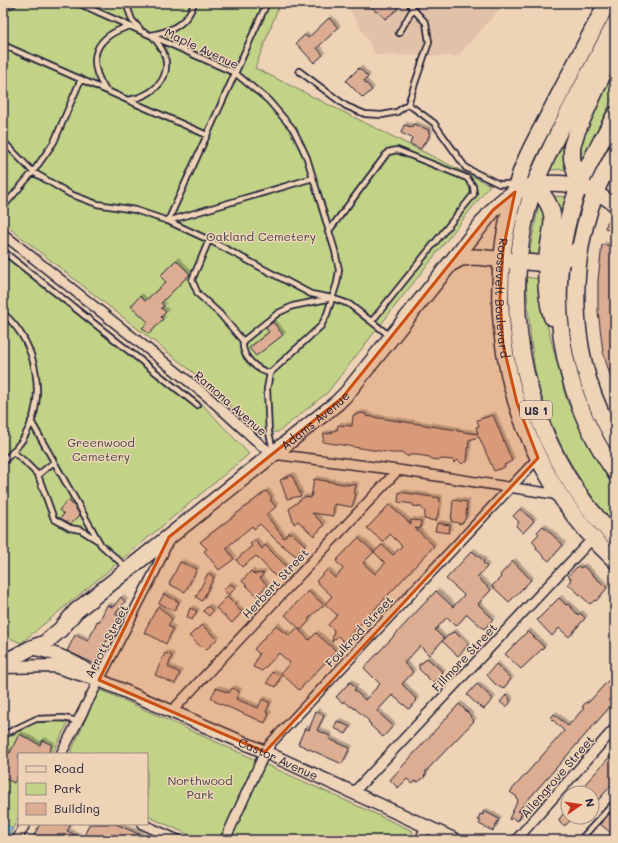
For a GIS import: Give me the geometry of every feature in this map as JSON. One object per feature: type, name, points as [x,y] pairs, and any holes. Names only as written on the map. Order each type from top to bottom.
[{"type":"highway","name":"Roosevelt Boulevard","points":[[607,3],[522,168],[508,221],[502,259],[500,313],[503,344],[516,403],[526,432],[538,458],[560,495],[593,538],[615,560]]},
{"type":"highway","name":"Roosevelt Boulevard","points":[[615,25],[548,152],[535,185],[523,235],[519,261],[517,298],[518,327],[525,370],[537,412],[554,452],[568,477],[584,500],[615,537]]},
{"type":"highway","points":[[579,186],[572,159],[574,138],[601,78],[615,25]]},
{"type":"highway","points":[[615,108],[612,122],[579,186],[566,231],[554,262],[547,290],[549,306],[563,348],[568,373],[581,409],[598,445],[615,472]]},
{"type":"highway","points":[[615,153],[596,192],[586,221],[580,247],[576,293],[577,322],[585,369],[592,392],[604,420],[615,440]]},
{"type":"highway","points":[[535,185],[547,201],[552,214],[554,262]]},
{"type":"main road","name":"Adams Avenue","points":[[3,662],[32,648],[39,635],[63,616],[76,611],[169,537],[272,448],[342,398],[493,210],[516,188],[557,183],[579,186],[596,192]]},
{"type":"main road","points":[[596,192],[615,205]]},
{"type":"main road","points":[[448,266],[461,258],[468,257],[554,262],[574,254],[580,247]]},
{"type":"street","name":"Ramona Avenue","points":[[3,234],[207,396],[263,447],[272,448]]},
{"type":"street","points":[[272,448],[398,470],[560,495]]},
{"type":"street","name":"Foulkrod Street","points":[[225,840],[265,752],[277,737],[538,458]]},
{"type":"street","name":"Herbert Street","points":[[170,712],[398,470]]},
{"type":"street","name":"Arrott Street","points":[[62,753],[155,571],[169,537]]},
{"type":"street","name":"Fillmore Street","points":[[353,793],[593,538]]},
{"type":"street","name":"Castor Avenue","points":[[32,648],[50,651],[87,669],[99,680]]},
{"type":"street","name":"Castor Avenue","points":[[3,667],[54,666],[99,680],[265,752],[456,840]]},
{"type":"street","name":"Allengrove Street","points":[[516,840],[615,728]]},
{"type":"street","points":[[17,840],[24,825]]},
{"type":"street","points":[[144,825],[178,840]]},
{"type":"street","points":[[420,840],[426,827]]},
{"type":"lane","points":[[3,9],[14,3]]},
{"type":"lane","name":"Maple Avenue","points":[[78,3],[235,73],[268,100],[292,129],[301,145],[335,251],[339,270],[337,283],[328,314],[321,326],[270,373]]},
{"type":"lane","points":[[126,3],[132,20],[142,32]]},
{"type":"lane","points":[[165,54],[151,35],[169,31],[185,21],[192,11],[194,3]]},
{"type":"lane","points":[[168,221],[266,5],[257,3]]},
{"type":"lane","points":[[299,71],[346,106],[365,114],[382,115],[397,112],[408,104],[428,42],[426,23],[409,3]]},
{"type":"lane","points":[[399,33],[413,9]]},
{"type":"lane","points":[[105,90],[98,79],[95,67],[98,50],[100,45],[108,36],[118,30],[130,26]]},
{"type":"lane","points":[[128,100],[148,94],[157,87],[165,72],[166,66],[164,49],[166,46],[172,44]]},
{"type":"lane","points":[[3,45],[207,135]]},
{"type":"lane","points":[[3,207],[33,172],[54,142],[81,79]]},
{"type":"lane","points":[[408,104],[434,123],[466,168],[499,184],[516,188]]},
{"type":"lane","points":[[3,141],[33,172],[70,194],[97,204],[135,210],[168,221],[209,240],[311,294],[332,298],[349,304],[392,337]]},
{"type":"lane","points":[[328,232],[388,152],[396,150],[468,178],[473,186],[474,194],[372,321]]},
{"type":"lane","points":[[168,221],[312,178]]},
{"type":"lane","points":[[209,240],[192,280],[198,294],[220,314],[243,341]]},
{"type":"lane","points":[[3,251],[196,405]]},
{"type":"lane","points":[[272,448],[267,389],[270,373],[258,369],[244,354],[242,347],[243,341],[278,314],[293,306],[306,302],[332,298]]},
{"type":"lane","points":[[3,313],[11,320],[23,337],[34,364],[37,386],[31,420],[23,438],[13,452],[3,462]]},
{"type":"lane","points":[[31,420],[98,541],[128,569]]},
{"type":"lane","points":[[13,452],[24,460],[38,475],[54,519],[70,528],[81,530],[98,541]]},
{"type":"lane","points":[[38,475],[54,462]]},
{"type":"lane","points":[[3,735],[36,719],[63,718],[78,721]]},
{"type":"lane","points":[[580,840],[615,802]]},
{"type":"highlighted area","points":[[515,192],[503,250],[500,298],[503,344],[517,403],[538,458],[265,752],[99,680],[169,537],[342,398],[493,210]]},
{"type":"shaded area","points":[[346,3],[505,3],[458,56],[376,55]]},
{"type":"green space","name":"Oakland Cemetery","points":[[3,3],[280,3],[255,68],[490,185],[327,393],[278,432],[265,433],[258,431],[194,373],[3,223]]},
{"type":"green space","points":[[615,54],[615,93],[584,158],[581,156],[581,138],[602,97]]},
{"type":"green space","points":[[588,91],[569,169],[549,170],[551,163]]},
{"type":"green space","points":[[551,196],[569,197],[556,252]]},
{"type":"green space","points":[[540,199],[548,209],[544,255],[529,254]]},
{"type":"green space","name":"Greenwood Cemetery","points":[[3,247],[202,404],[249,454],[21,643],[3,635]]},
{"type":"green space","points":[[526,277],[540,279],[545,317],[567,401],[586,439],[615,489],[615,525],[591,496],[570,463],[546,410],[540,392],[534,364],[530,335]]},
{"type":"green space","name":"Northwood Park","points":[[99,689],[413,831],[409,840],[201,840],[148,816],[148,753],[70,753]]},
{"type":"green space","points":[[61,721],[68,723],[53,753],[18,753],[18,818],[7,840],[3,840],[3,740],[34,723]]},
{"type":"green space","points":[[148,833],[165,840],[144,840]]},
{"type":"water","points":[[3,823],[12,828],[6,840],[3,840]]},
{"type":"building","points":[[369,3],[393,3],[398,9],[385,19],[378,11],[376,12]]},
{"type":"building","points":[[329,18],[338,28],[317,48],[323,55],[314,63],[296,43],[305,35],[308,38]]},
{"type":"building","points":[[359,68],[368,77],[364,81],[372,90],[363,98],[346,81]]},
{"type":"building","points":[[413,124],[429,130],[428,132],[430,133],[426,143],[424,142],[421,149],[410,144],[412,138],[401,133],[404,125],[412,127]]},
{"type":"building","points":[[608,221],[615,224],[615,233],[605,228]]},
{"type":"building","points":[[602,245],[615,246],[615,388],[603,352],[598,311],[598,280]]},
{"type":"building","points":[[176,260],[190,274],[161,303],[164,306],[161,308],[166,312],[161,317],[163,319],[149,334],[142,328],[148,322],[131,306],[140,296],[145,301],[166,282],[160,276]]},
{"type":"building","points":[[273,322],[283,335],[256,356],[249,348],[269,332],[266,328]]},
{"type":"building","points":[[359,413],[366,414],[366,416],[478,434],[476,427],[479,426],[477,420],[493,415],[512,461],[504,465],[505,467],[494,471],[479,437],[469,440],[467,462],[462,464],[458,460],[454,463],[453,460],[431,459],[430,457],[417,455],[409,455],[408,457],[403,453],[392,453],[323,442],[324,433],[332,433],[332,431],[337,430],[338,425],[352,426],[353,415],[358,415]]},
{"type":"building","points":[[292,475],[301,496],[287,499],[280,480]]},
{"type":"building","points":[[314,479],[356,485],[354,493],[356,494],[352,507],[334,504],[333,516],[312,513],[324,525],[314,536],[298,521],[294,524],[289,509],[304,497],[311,498]]},
{"type":"building","points":[[266,491],[272,498],[270,500],[276,507],[266,515],[284,538],[288,533],[292,533],[305,545],[296,556],[277,541],[260,524],[254,529],[252,526],[226,548],[234,559],[219,570],[204,551],[207,549],[200,542]]},
{"type":"building","points":[[399,492],[440,498],[436,521],[424,519],[425,512],[421,507],[413,506],[413,504],[398,502]]},
{"type":"building","points":[[68,500],[80,515],[71,524],[60,518],[64,514],[59,510]]},
{"type":"building","points":[[453,500],[467,502],[466,517],[461,524],[451,521]]},
{"type":"building","points":[[389,505],[411,524],[411,520],[421,521],[420,529],[415,528],[434,546],[344,642],[338,636],[332,642],[334,630],[328,625],[337,615],[325,604],[332,596],[316,581],[327,570],[335,578],[343,569],[336,561],[358,538],[374,552],[382,545],[393,555],[402,546],[390,534],[383,542],[367,528]],"holes":[[[374,552],[385,563],[375,574],[363,563]]]},
{"type":"building","points":[[520,509],[534,521],[523,533],[516,526],[519,522],[513,516]]},
{"type":"building","points":[[437,523],[450,525],[449,533],[435,531]]},
{"type":"building","points":[[543,526],[563,545],[549,561],[536,548],[537,547],[532,541],[539,534],[537,532]]},
{"type":"building","points":[[255,540],[262,549],[265,545],[286,566],[276,577],[256,556],[242,567],[236,560],[252,546],[250,544]]},
{"type":"building","points":[[472,551],[484,561],[483,563],[487,567],[477,577],[491,590],[478,604],[493,619],[484,629],[467,614],[456,626],[447,617],[435,630],[444,639],[429,655],[420,646],[404,663],[413,672],[402,684],[417,700],[409,709],[392,695],[377,711],[393,726],[383,737],[358,711],[344,701],[343,703],[336,697],[350,682],[356,688],[354,690],[365,700],[380,684],[364,668],[436,591],[453,607],[464,595],[446,579]]},
{"type":"building","points":[[513,561],[531,580],[509,602],[492,586]]},
{"type":"building","points":[[180,562],[197,569],[185,592],[169,584]]},
{"type":"building","points":[[578,566],[581,568],[583,566],[607,588],[596,601],[595,600],[590,604],[568,584],[571,579],[568,576]]},
{"type":"building","points":[[251,571],[254,574],[264,573],[260,578],[267,585],[257,596],[242,581]]},
{"type":"building","points":[[208,573],[214,577],[202,601],[196,597]]},
{"type":"building","points":[[229,584],[236,587],[229,595],[223,590]]},
{"type":"building","points":[[308,591],[324,605],[309,618],[309,621],[301,630],[285,615]]},
{"type":"building","points":[[164,594],[179,602],[174,611],[159,603]]},
{"type":"building","points":[[121,597],[125,602],[115,614],[119,616],[104,646],[103,645],[95,664],[67,651],[75,635],[88,641],[97,621],[99,622],[107,605],[113,607]]},
{"type":"building","points":[[227,597],[234,604],[236,603],[236,607],[242,612],[232,623],[216,608]]},
{"type":"building","points":[[559,598],[566,605],[568,604],[578,615],[580,613],[585,618],[569,637],[559,628],[552,636],[537,620]]},
{"type":"building","points":[[158,606],[172,619],[168,626],[173,629],[166,644],[144,632]]},
{"type":"building","points":[[208,606],[213,611],[209,616],[203,611]]},
{"type":"building","points":[[190,608],[197,611],[192,620],[187,617]]},
{"type":"building","points":[[202,625],[217,639],[206,650],[189,636]]},
{"type":"building","points":[[276,625],[289,636],[297,628],[309,640],[316,633],[336,651],[299,690],[281,673],[290,663],[279,653],[262,671],[253,667],[259,654],[254,649]]},
{"type":"building","points":[[528,631],[544,647],[521,669],[505,654]]},
{"type":"building","points":[[455,632],[468,645],[458,656],[442,641],[451,633]]},
{"type":"building","points":[[165,653],[172,656],[168,667],[180,673],[175,684],[155,675]]},
{"type":"building","points":[[427,658],[443,672],[433,683],[419,669],[419,664]]},
{"type":"building","points":[[496,664],[511,679],[503,689],[495,684],[487,675]]},
{"type":"building","points":[[272,672],[281,676],[276,687],[267,683]]},
{"type":"building","points":[[615,673],[615,701],[518,811],[522,813],[518,821],[512,818],[510,820],[509,819],[518,800],[516,798],[517,797],[510,792],[564,731],[551,718],[554,714],[568,726],[584,708],[582,707],[586,702],[588,703]]},
{"type":"building","points":[[477,684],[493,699],[484,709],[467,695]]},
{"type":"building","points":[[216,688],[229,693],[232,688],[239,691],[236,699],[258,708],[262,699],[270,703],[266,712],[269,714],[265,723],[214,701],[215,700],[211,698]]},
{"type":"building","points":[[506,695],[510,699],[510,703],[506,707],[500,702]]},
{"type":"building","points":[[459,704],[474,721],[425,772],[427,773],[424,776],[425,777],[418,782],[415,781],[413,784],[407,779],[398,788],[390,780]]},
{"type":"building","points":[[316,711],[324,716],[317,730],[330,736],[329,739],[350,748],[342,764],[298,744],[305,728],[309,730]]},
{"type":"building","points":[[337,721],[350,727],[346,734],[334,728]]},
{"type":"building","points":[[19,734],[40,745],[42,740],[52,745],[48,753],[18,753],[18,774],[14,783],[3,777],[3,749],[10,753]]},
{"type":"building","points":[[615,751],[615,781],[600,798],[600,785],[584,785]]},
{"type":"building","points":[[615,808],[615,840],[605,840],[611,833],[600,824]]},
{"type":"building","points":[[484,811],[499,819],[493,831],[479,824],[481,821],[478,820],[480,814],[483,815]]},
{"type":"building","points":[[39,825],[70,825],[67,831],[83,839],[89,825],[118,825],[141,835],[139,840],[121,840],[116,837],[115,840],[43,840],[34,835]]}]
